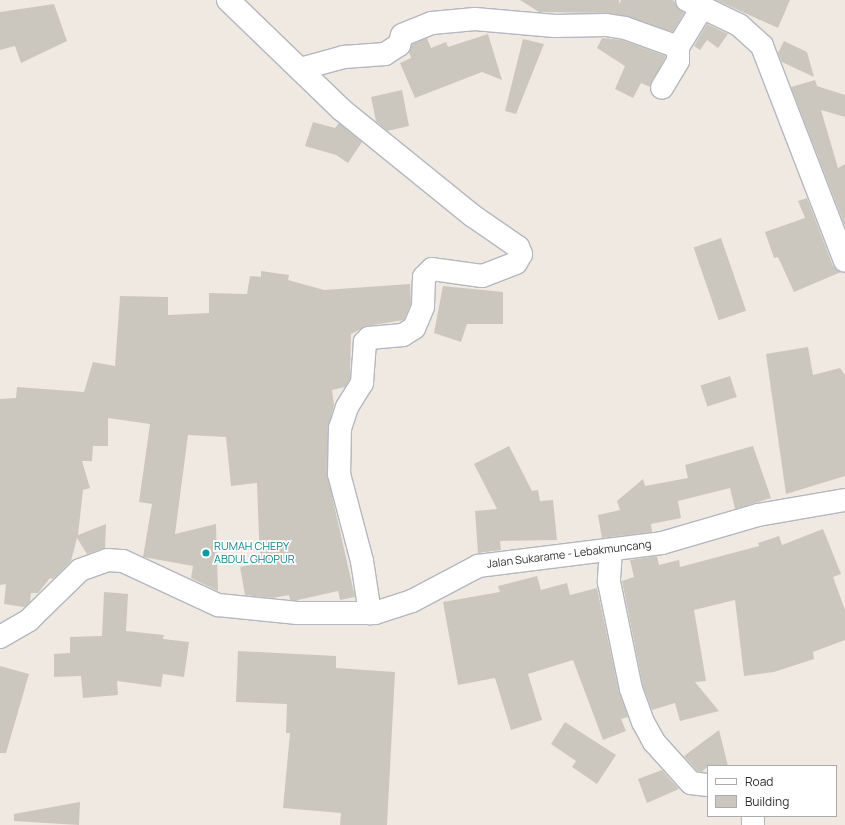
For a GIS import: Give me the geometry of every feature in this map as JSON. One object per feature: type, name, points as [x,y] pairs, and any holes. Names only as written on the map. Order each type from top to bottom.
[{"type":"street","points":[[228,0],[342,110],[473,216],[518,247],[521,254],[516,263],[482,276],[432,269],[424,277],[423,307],[414,328],[403,335],[370,338],[364,342],[362,383],[341,423],[339,474],[362,561],[370,613]]},
{"type":"street","points":[[662,88],[678,61],[678,47],[694,4],[739,25],[762,46],[845,261]]},
{"type":"street","points":[[300,69],[344,58],[385,54],[399,45],[402,36],[432,24],[475,19],[555,26],[618,27],[678,47]]},
{"type":"street","name":"Jalan Sukarame - Lebakmuncang","points":[[0,637],[29,620],[80,570],[107,560],[123,561],[218,605],[298,613],[370,613],[412,601],[478,566],[662,543],[758,516],[845,500]]},
{"type":"street","points":[[611,550],[609,582],[631,689],[643,722],[654,742],[691,783],[707,785]]},
{"type":"building","points":[[520,0],[619,0],[619,4],[621,0],[673,0],[684,13],[673,32],[608,13],[539,12]]},
{"type":"building","points":[[716,0],[790,0],[778,28]]},
{"type":"building","points":[[54,4],[67,41],[21,63],[15,46],[0,50],[0,12]]},
{"type":"building","points":[[707,24],[728,34],[718,48],[707,40],[700,50],[694,46]]},
{"type":"building","points":[[488,34],[502,80],[482,72],[415,98],[400,63],[411,58],[409,52],[412,44],[427,38],[431,48],[446,42],[448,47]]},
{"type":"building","points":[[602,38],[622,40],[666,56],[650,87],[641,83],[633,98],[615,89],[625,66],[597,48]]},
{"type":"building","points":[[523,39],[544,44],[516,114],[505,111]]},
{"type":"building","points":[[784,41],[807,52],[814,77],[782,62],[778,53]]},
{"type":"building","points":[[815,80],[817,86],[845,95],[845,117],[821,110],[838,168],[845,164],[845,226],[791,87]]},
{"type":"building","points":[[402,90],[409,126],[387,131],[376,121],[371,97]]},
{"type":"building","points":[[313,122],[335,128],[339,123],[362,142],[348,163],[336,155],[305,146]]},
{"type":"building","points":[[807,198],[833,266],[841,272],[794,292],[778,257],[774,258],[765,232],[805,218],[798,201]]},
{"type":"building","points":[[721,238],[746,311],[719,320],[694,247]]},
{"type":"building","points":[[261,271],[289,275],[288,280],[324,290],[410,284],[411,304],[404,320],[367,326],[351,334],[350,379],[345,387],[332,390],[334,405],[328,428],[327,474],[355,597],[340,600],[338,591],[298,600],[290,600],[289,595],[272,598],[245,595],[240,567],[260,563],[257,483],[231,486],[226,437],[188,435],[175,534],[216,524],[218,591],[191,578],[193,566],[143,557],[152,504],[139,502],[150,424],[108,418],[108,446],[93,446],[92,461],[82,461],[90,488],[83,490],[78,535],[106,524],[105,548],[87,554],[77,538],[71,561],[53,579],[50,578],[38,593],[31,593],[30,602],[24,607],[4,604],[6,584],[0,585],[0,399],[16,398],[17,387],[84,392],[93,362],[115,366],[120,296],[168,297],[168,315],[209,313],[209,293],[247,294],[250,276],[261,277]]},
{"type":"building","points":[[443,286],[503,292],[503,324],[467,324],[461,342],[434,333]]},
{"type":"building","points":[[808,347],[813,375],[840,368],[845,375],[845,476],[786,494],[766,354]]},
{"type":"building","points":[[730,376],[737,397],[707,407],[701,386]]},
{"type":"building","points":[[509,446],[532,491],[538,490],[540,501],[553,500],[557,540],[500,541],[501,550],[478,553],[475,511],[497,509],[474,464]]},
{"type":"building","points":[[753,446],[771,498],[735,509],[730,488],[678,501],[681,518],[651,524],[652,532],[602,538],[598,515],[620,510],[617,501],[643,479],[645,486],[688,478],[685,465]]},
{"type":"building","points":[[823,529],[841,574],[833,577],[845,610],[845,640],[813,652],[814,659],[774,672],[744,676],[735,600],[694,610],[706,681],[695,682],[719,711],[680,721],[675,703],[652,710],[643,686],[622,581],[634,577],[630,560],[657,556],[659,565],[679,560],[680,567],[759,546],[758,543],[779,536],[782,545]]},
{"type":"building","points":[[537,576],[541,590],[567,583],[570,595],[597,588],[619,692],[628,717],[621,719],[626,731],[603,740],[573,660],[528,674],[542,720],[511,730],[495,678],[458,685],[443,602],[500,592],[498,586]]},
{"type":"building","points":[[104,592],[128,594],[126,631],[164,635],[163,639],[189,642],[184,677],[163,674],[161,687],[117,681],[118,695],[83,698],[81,676],[54,677],[54,654],[70,653],[70,637],[102,636]]},
{"type":"building","points":[[238,651],[336,656],[336,668],[395,672],[387,825],[340,825],[341,813],[283,808],[290,733],[286,733],[287,704],[236,702]]},
{"type":"building","points":[[0,666],[29,674],[6,753],[0,753]]},
{"type":"building","points":[[565,722],[616,755],[597,784],[572,767],[576,761],[551,744]]},
{"type":"building","points":[[719,730],[728,765],[707,765],[702,772],[697,771],[684,756]]},
{"type":"building","points":[[662,770],[679,789],[647,803],[638,779]]},
{"type":"building","points":[[80,802],[79,825],[14,821],[14,814]]},
{"type":"place","name":"RUMAH CHEPY ABDUL GHOPUR","points":[[206,553]]}]
